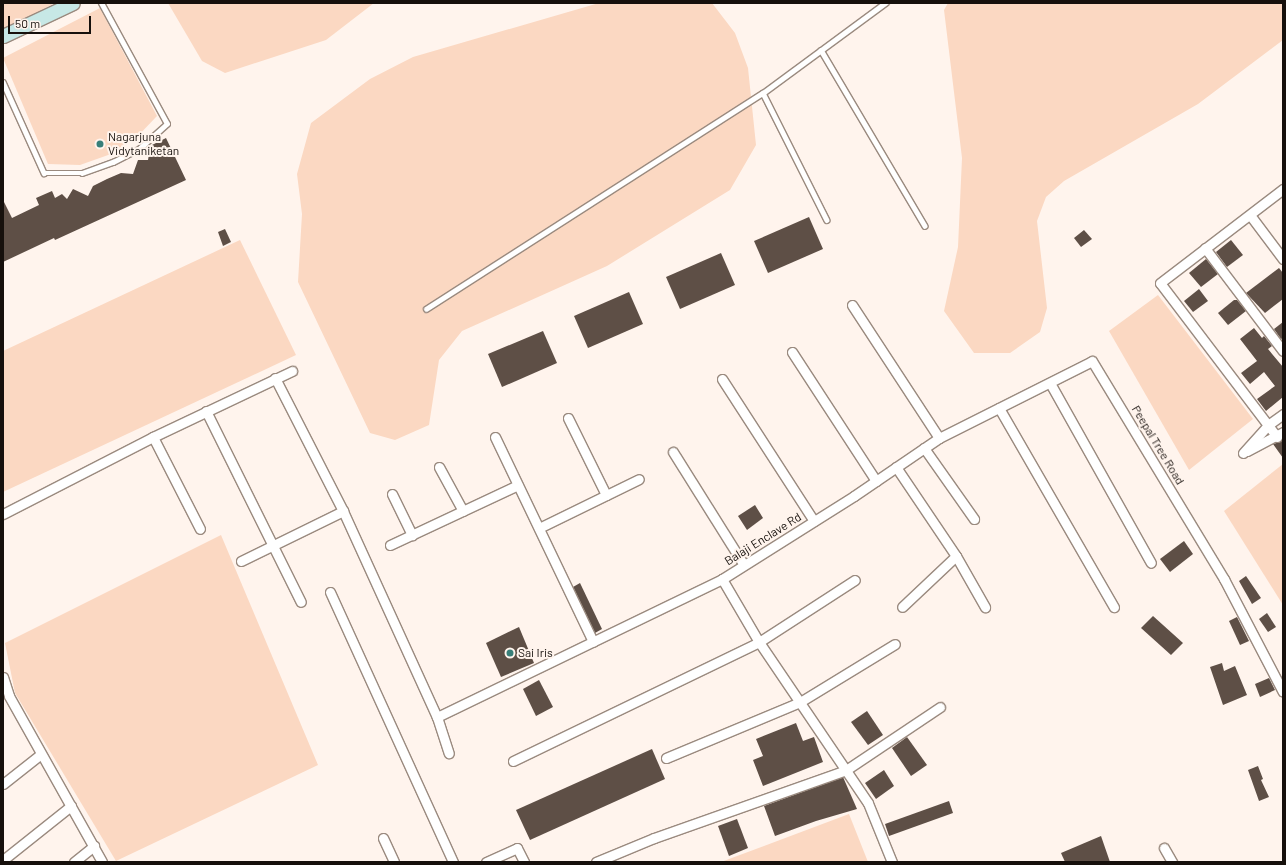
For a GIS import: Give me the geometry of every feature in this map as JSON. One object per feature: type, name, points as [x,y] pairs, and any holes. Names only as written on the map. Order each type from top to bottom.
[{"type":"main road","points":[[3,36],[73,3]]},
{"type":"street","points":[[1283,189],[1160,283],[1268,425],[1280,434],[1243,453],[1268,425],[1283,414]]},
{"type":"street","points":[[1250,215],[1283,259]]},
{"type":"street","points":[[1205,248],[1283,351]]},
{"type":"street","points":[[852,305],[939,438]]},
{"type":"street","points":[[792,352],[876,481]]},
{"type":"street","name":"Peepal Tree Road","points":[[939,438],[1092,361],[1224,579],[1283,692]]},
{"type":"street","points":[[3,514],[153,437],[292,371]]},
{"type":"street","points":[[275,378],[343,511],[437,717],[449,753]]},
{"type":"street","points":[[722,379],[814,521]]},
{"type":"street","points":[[1050,383],[1151,563]]},
{"type":"street","points":[[999,408],[1114,607]]},
{"type":"street","points":[[206,411],[301,602]]},
{"type":"street","points":[[568,418],[606,495]]},
{"type":"street","points":[[153,437],[200,529]]},
{"type":"street","points":[[495,437],[593,642]]},
{"type":"street","name":"Balaji Enclave Rd","points":[[892,862],[868,803],[759,642],[722,579],[876,481],[939,438]]},
{"type":"street","points":[[924,448],[974,519]]},
{"type":"street","points":[[672,452],[744,565]]},
{"type":"street","points":[[439,467],[463,511]]},
{"type":"street","points":[[896,467],[956,556],[986,607]]},
{"type":"street","points":[[539,528],[640,479]]},
{"type":"street","points":[[390,546],[518,485]]},
{"type":"street","points":[[392,494],[412,536]]},
{"type":"street","points":[[241,560],[343,511]]},
{"type":"street","points":[[902,607],[956,556]]},
{"type":"street","points":[[437,717],[722,579]]},
{"type":"street","points":[[513,761],[759,642],[855,580]]},
{"type":"street","points":[[330,592],[453,862]]},
{"type":"street","points":[[666,758],[800,702],[895,644]]},
{"type":"street","points":[[3,677],[6,699],[41,754],[102,862]]},
{"type":"street","points":[[596,862],[654,838],[846,770],[940,707]]},
{"type":"street","points":[[3,784],[41,754]]},
{"type":"street","points":[[3,860],[71,806]]},
{"type":"street","points":[[383,838],[394,862]]},
{"type":"street","points":[[74,862],[94,846]]},
{"type":"street","points":[[486,862],[517,848],[524,862]]},
{"type":"street","points":[[1164,848],[1172,862]]},
{"type":"lane","points":[[3,82],[44,173],[82,173],[113,162],[140,148],[167,124],[101,3]]},
{"type":"lane","points":[[426,309],[763,93],[885,3]]},
{"type":"lane","points":[[821,50],[925,226]]},
{"type":"lane","points":[[763,93],[828,220]]},
{"type":"shaded area","points":[[3,3],[55,3],[3,30]]},
{"type":"shaded area","points":[[168,3],[374,3],[326,40],[225,73],[202,61]]},
{"type":"shaded area","points":[[599,3],[712,3],[735,33],[748,68],[756,145],[730,190],[607,266],[462,331],[439,360],[429,425],[395,440],[370,433],[298,282],[302,214],[297,174],[311,123],[370,79],[413,57]]},
{"type":"shaded area","points":[[948,3],[1283,3],[1283,40],[1198,104],[1064,181],[1046,197],[1037,221],[1047,308],[1040,332],[1010,353],[974,353],[944,311],[958,247],[962,158],[944,10]]},
{"type":"shaded area","points":[[100,8],[157,116],[135,139],[111,154],[80,165],[48,164],[3,58]]},
{"type":"shaded area","points":[[240,240],[296,355],[3,492],[3,351]]},
{"type":"shaded area","points":[[1158,295],[1253,419],[1189,470],[1109,331]]},
{"type":"shaded area","points":[[1283,464],[1283,605],[1224,511]]},
{"type":"shaded area","points":[[221,535],[318,765],[116,861],[15,693],[5,643]]},
{"type":"shaded area","points":[[849,814],[868,862],[721,862]]},
{"type":"building","points":[[166,138],[186,180],[3,262],[3,200],[12,218],[39,205],[36,198],[52,191],[55,198],[62,194],[67,199],[73,189],[88,196],[93,186],[107,179],[121,173],[133,174],[138,160],[148,160],[149,154],[156,151],[152,145]]},
{"type":"building","points":[[809,217],[823,249],[768,273],[754,241]]},
{"type":"building","points":[[225,229],[231,242],[223,246],[218,232]]},
{"type":"building","points":[[1084,230],[1092,239],[1081,247],[1074,238]]},
{"type":"building","points":[[1231,240],[1243,255],[1227,267],[1216,252]]},
{"type":"building","points":[[721,253],[735,285],[680,309],[666,277]]},
{"type":"building","points":[[1206,259],[1218,274],[1201,287],[1189,273]]},
{"type":"building","points":[[1279,268],[1283,273],[1283,299],[1265,313],[1246,293]]},
{"type":"building","points":[[1199,289],[1208,301],[1193,312],[1184,301]]},
{"type":"building","points":[[629,292],[643,324],[588,348],[574,316]]},
{"type":"building","points":[[1234,300],[1237,300],[1246,311],[1228,325],[1218,313]]},
{"type":"building","points":[[1283,322],[1283,338],[1281,339],[1274,329]]},
{"type":"building","points":[[1254,328],[1262,338],[1264,336],[1272,346],[1268,349],[1283,367],[1283,397],[1266,411],[1257,399],[1275,386],[1264,372],[1250,384],[1241,373],[1257,361],[1240,339]]},
{"type":"building","points":[[543,331],[557,363],[502,387],[488,354]]},
{"type":"building","points":[[1283,439],[1283,458],[1273,444],[1280,442]]},
{"type":"building","points":[[755,505],[763,518],[747,530],[738,516]]},
{"type":"building","points":[[1184,541],[1193,554],[1170,572],[1160,559]]},
{"type":"building","points":[[1246,576],[1261,598],[1252,604],[1239,581]]},
{"type":"building","points":[[580,583],[602,629],[595,633],[573,587]]},
{"type":"building","points":[[1267,613],[1276,627],[1268,632],[1259,619]]},
{"type":"building","points":[[1153,616],[1183,643],[1171,655],[1141,628]]},
{"type":"building","points":[[1237,617],[1249,641],[1240,645],[1229,621]]},
{"type":"building","name":"Sai Iris","points":[[519,627],[534,663],[501,677],[486,643]]},
{"type":"building","points":[[1222,663],[1224,671],[1235,666],[1247,695],[1223,705],[1210,667]]},
{"type":"building","points":[[1269,678],[1275,690],[1260,697],[1255,684]]},
{"type":"building","points":[[539,680],[553,707],[536,716],[523,689]]},
{"type":"building","points":[[867,711],[883,735],[868,745],[851,722]]},
{"type":"building","points":[[796,723],[803,741],[814,737],[823,762],[763,786],[753,760],[763,756],[756,739]]},
{"type":"building","points":[[907,737],[927,765],[911,776],[892,748]]},
{"type":"building","points":[[652,749],[665,779],[530,840],[516,810]]},
{"type":"building","points":[[1258,766],[1263,779],[1261,780],[1269,797],[1259,801],[1248,770]]},
{"type":"building","points":[[884,770],[894,786],[876,799],[865,783]]},
{"type":"building","points":[[843,777],[857,809],[816,821],[775,836],[764,806]]},
{"type":"building","points":[[949,801],[953,813],[889,836],[885,824]]},
{"type":"building","points":[[737,819],[748,848],[729,856],[718,826]]},
{"type":"building","points":[[1101,836],[1110,862],[1065,862],[1061,853]]},
{"type":"place","name":"Nagarjuna Vidytaniketan","points":[[100,144]]},
{"type":"place","name":"Sai Iris","points":[[510,653]]}]
